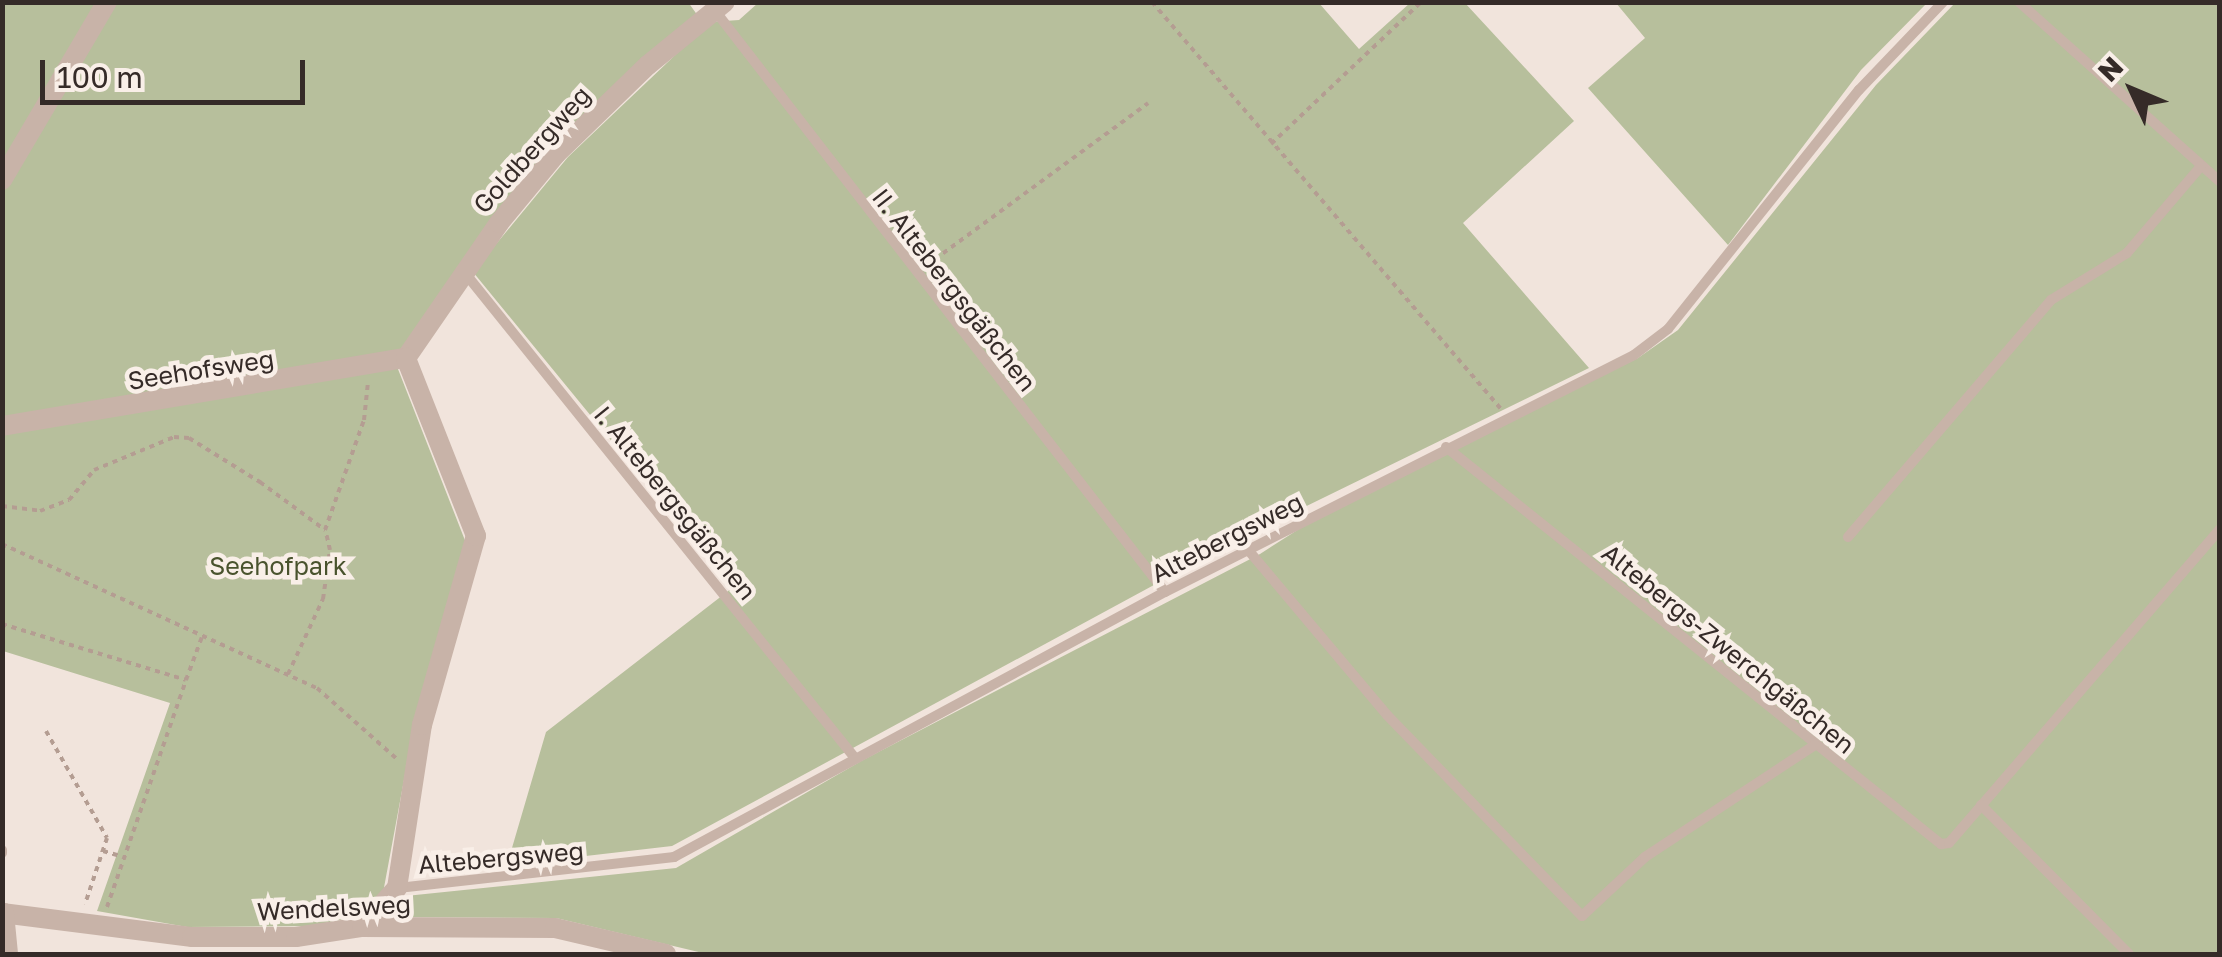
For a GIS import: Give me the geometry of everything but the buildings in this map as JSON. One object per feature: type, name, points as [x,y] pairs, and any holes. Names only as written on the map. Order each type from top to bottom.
[{"type":"street","points":[[2,180],[107,2]]},
{"type":"street","name":"Goldbergweg","points":[[406,358],[464,272],[556,154],[717,5]]},
{"type":"street","points":[[362,927],[397,888],[422,725],[476,536],[406,358]]},
{"type":"street","name":"Seehofsweg","points":[[2,426],[406,358]]},
{"type":"street","points":[[3,913],[8,954]]},
{"type":"street","name":"Wendelsweg","points":[[3,913],[80,918],[192,937],[319,945],[362,927],[555,928],[666,954]]},
{"type":"lane","name":"Altebergsweg","points":[[397,888],[674,857],[1166,592],[1634,354],[1668,329],[1859,90],[1943,2]]},
{"type":"lane","points":[[2019,2],[2220,182]]},
{"type":"lane","name":"II. Altebergsgäßchen","points":[[717,5],[915,274],[1166,592]]},
{"type":"lane","points":[[1848,537],[2051,300],[2127,253],[2201,166]]},
{"type":"lane","name":"I. Altebergsgäßchen","points":[[464,272],[855,758]]},
{"type":"lane","name":"Altebergs-Zwerchgäßchen","points":[[1446,447],[1932,843],[1949,842],[2220,529]]},
{"type":"lane","points":[[1249,551],[1386,715],[1582,916],[1645,857],[1815,745]]},
{"type":"lane","points":[[1981,805],[2129,954]]},
{"type":"path","points":[[1152,2],[1507,416]]},
{"type":"path","points":[[1271,144],[1421,2]]},
{"type":"path","points":[[915,274],[1148,103]]},
{"type":"path","points":[[288,674],[323,599],[330,550],[325,530],[364,420],[370,365]]},
{"type":"path","points":[[2,506],[40,511],[69,500],[94,470],[117,456],[188,438],[325,530]]},
{"type":"path","points":[[2,544],[288,674],[342,706],[382,743]]},
{"type":"path","points":[[3,624],[186,680]]},
{"type":"path","points":[[102,922],[202,634]]},
{"type":"path","points":[[46,731],[107,838],[80,918]]},
{"type":"path","points":[[103,851],[122,856]]},
{"type":"green space","points":[[688,2],[698,16],[602,103],[399,355],[3,424],[3,3]]},
{"type":"green space","points":[[758,3],[1319,3],[1359,49],[1410,3],[1465,3],[1574,121],[1463,223],[1589,368],[1237,540],[672,846],[507,865],[546,732],[732,588],[473,272],[568,157],[710,22],[739,20]]},
{"type":"green space","points":[[1616,3],[1927,3],[1861,70],[1728,245],[1588,88],[1645,38]]},
{"type":"green space","points":[[1955,3],[2219,3],[2219,954],[707,954],[556,918],[387,917],[396,897],[676,868],[863,760],[1260,554],[1346,499],[1638,358],[1678,330],[1876,85]]},
{"type":"green space","name":"Seehofpark","points":[[396,364],[466,543],[414,726],[383,893],[358,916],[311,926],[187,927],[97,911],[170,703],[3,651],[3,431]]}]
